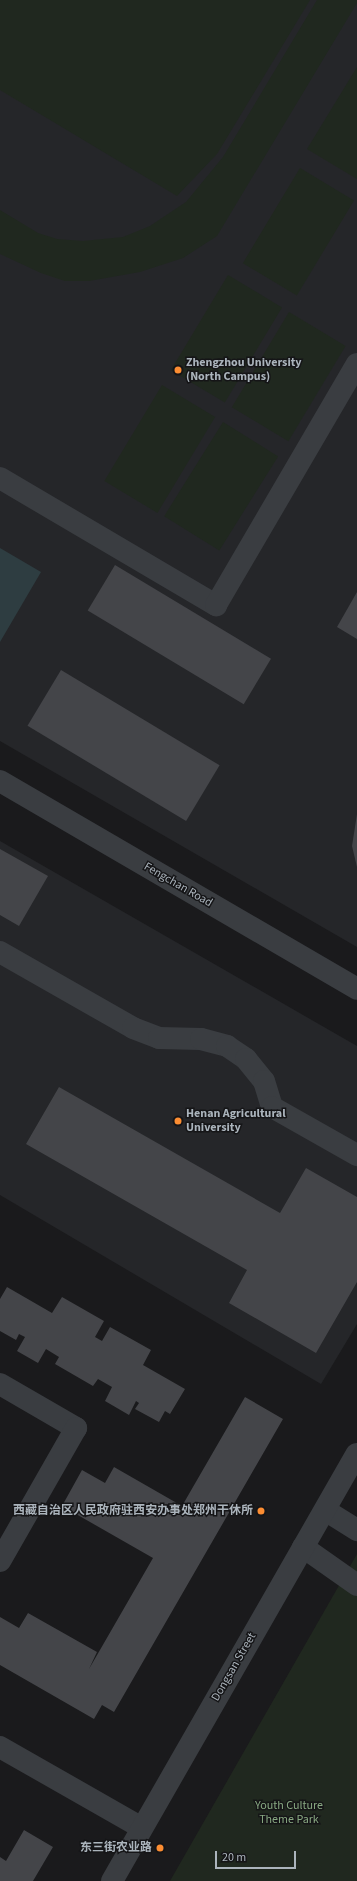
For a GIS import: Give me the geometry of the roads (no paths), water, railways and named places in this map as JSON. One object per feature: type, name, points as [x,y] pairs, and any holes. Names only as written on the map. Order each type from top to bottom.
[{"type":"street","points":[[0,478],[216,604],[357,364]]},
{"type":"street","name":"Fengchan Road","points":[[0,781],[357,989]]},
{"type":"street","points":[[0,952],[133,1028],[159,1038],[201,1039],[227,1046],[246,1059],[264,1081],[272,1107],[357,1155]]},
{"type":"street","points":[[0,1384],[76,1428],[0,1561]]},
{"type":"street","name":"Dongsan Street","points":[[112,1881],[357,1454]]},
{"type":"street","points":[[325,1510],[357,1530]]},
{"type":"street","points":[[303,1547],[357,1585]]},
{"type":"street","points":[[0,1747],[142,1828]]},
{"type":"place","name":"Zhengzhou University (North Campus)","points":[[178,370]]},
{"type":"place","name":"Henan Agricultural University","points":[[178,1121]]},
{"type":"place","name":"西藏自治区人民政府驻西安办事处郑州干休所","points":[[261,1511]]},
{"type":"place","name":"东三街农业路","points":[[160,1848]]},
{"type":"park label","name":"Youth Culture Theme Park","points":[[289,1813]]}]
